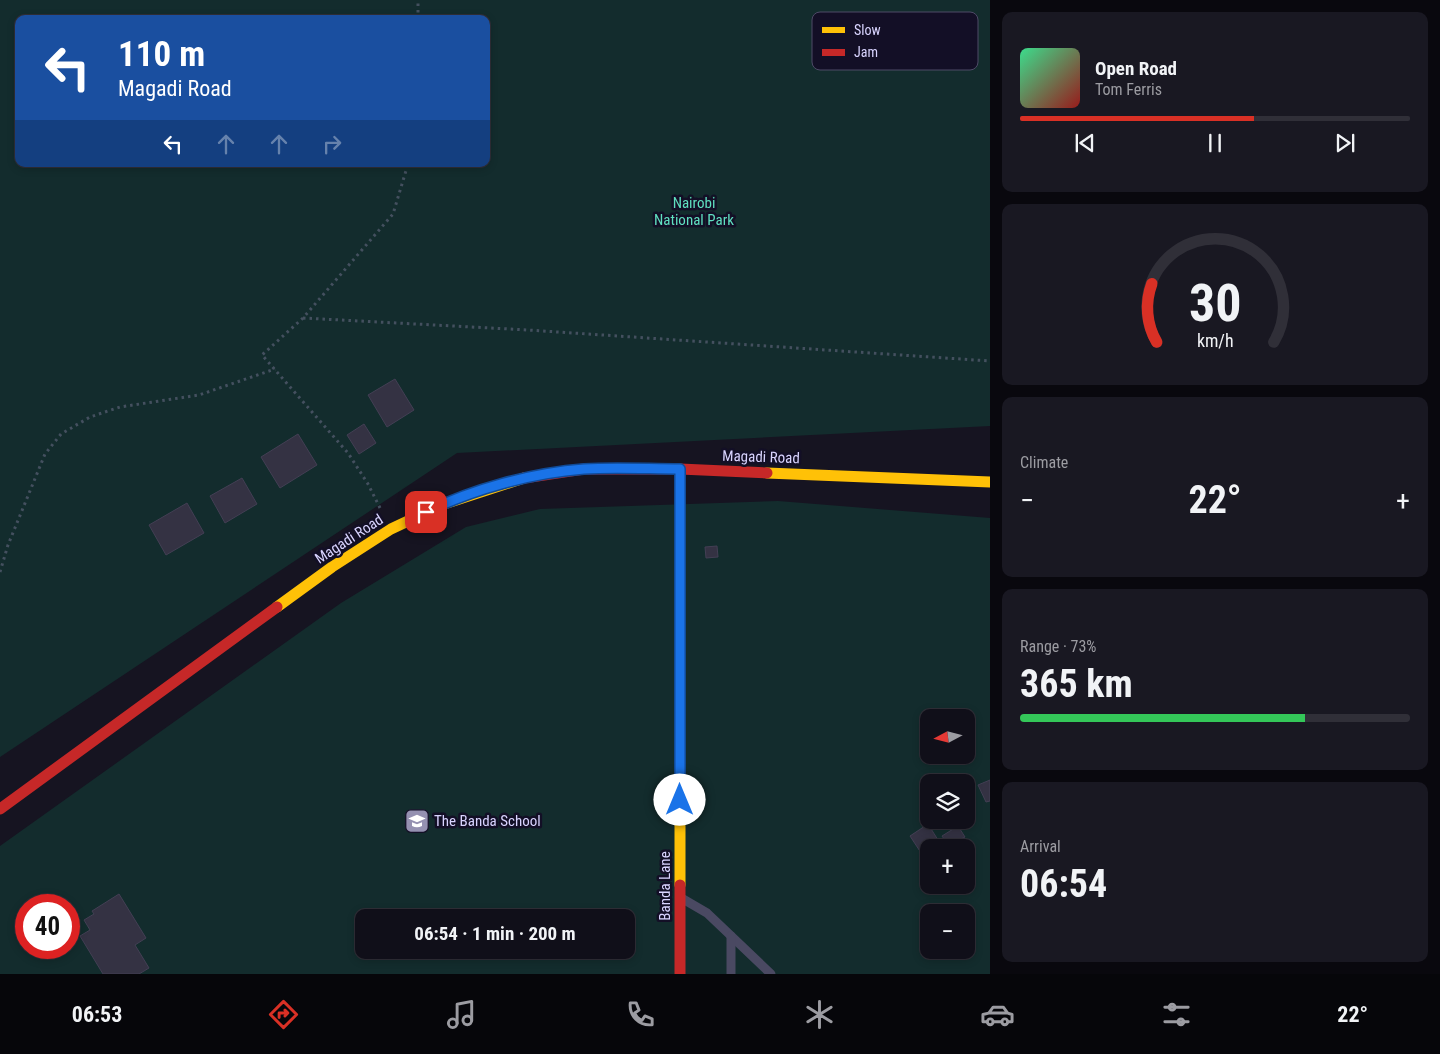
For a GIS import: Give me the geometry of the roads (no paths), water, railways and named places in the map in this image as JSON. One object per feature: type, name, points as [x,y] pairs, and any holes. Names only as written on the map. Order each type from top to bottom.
[{"type":"main road","name":"Magadi Road","points":[[0,809],[332,567],[391,529],[444,504],[520,479],[584,469],[680,469],[990,482]]},
{"type":"main road","name":"Banda Lane","points":[[680,469],[680,974]]},
{"type":"lane","points":[[680,898],[708,913],[771,974]]},
{"type":"lane","points":[[731,936],[731,974]]},
{"type":"place","name":"The Banda School","points":[[417,821]]},
{"type":"park label","name":"Nairobi National Park","points":[[694,212]]}]
